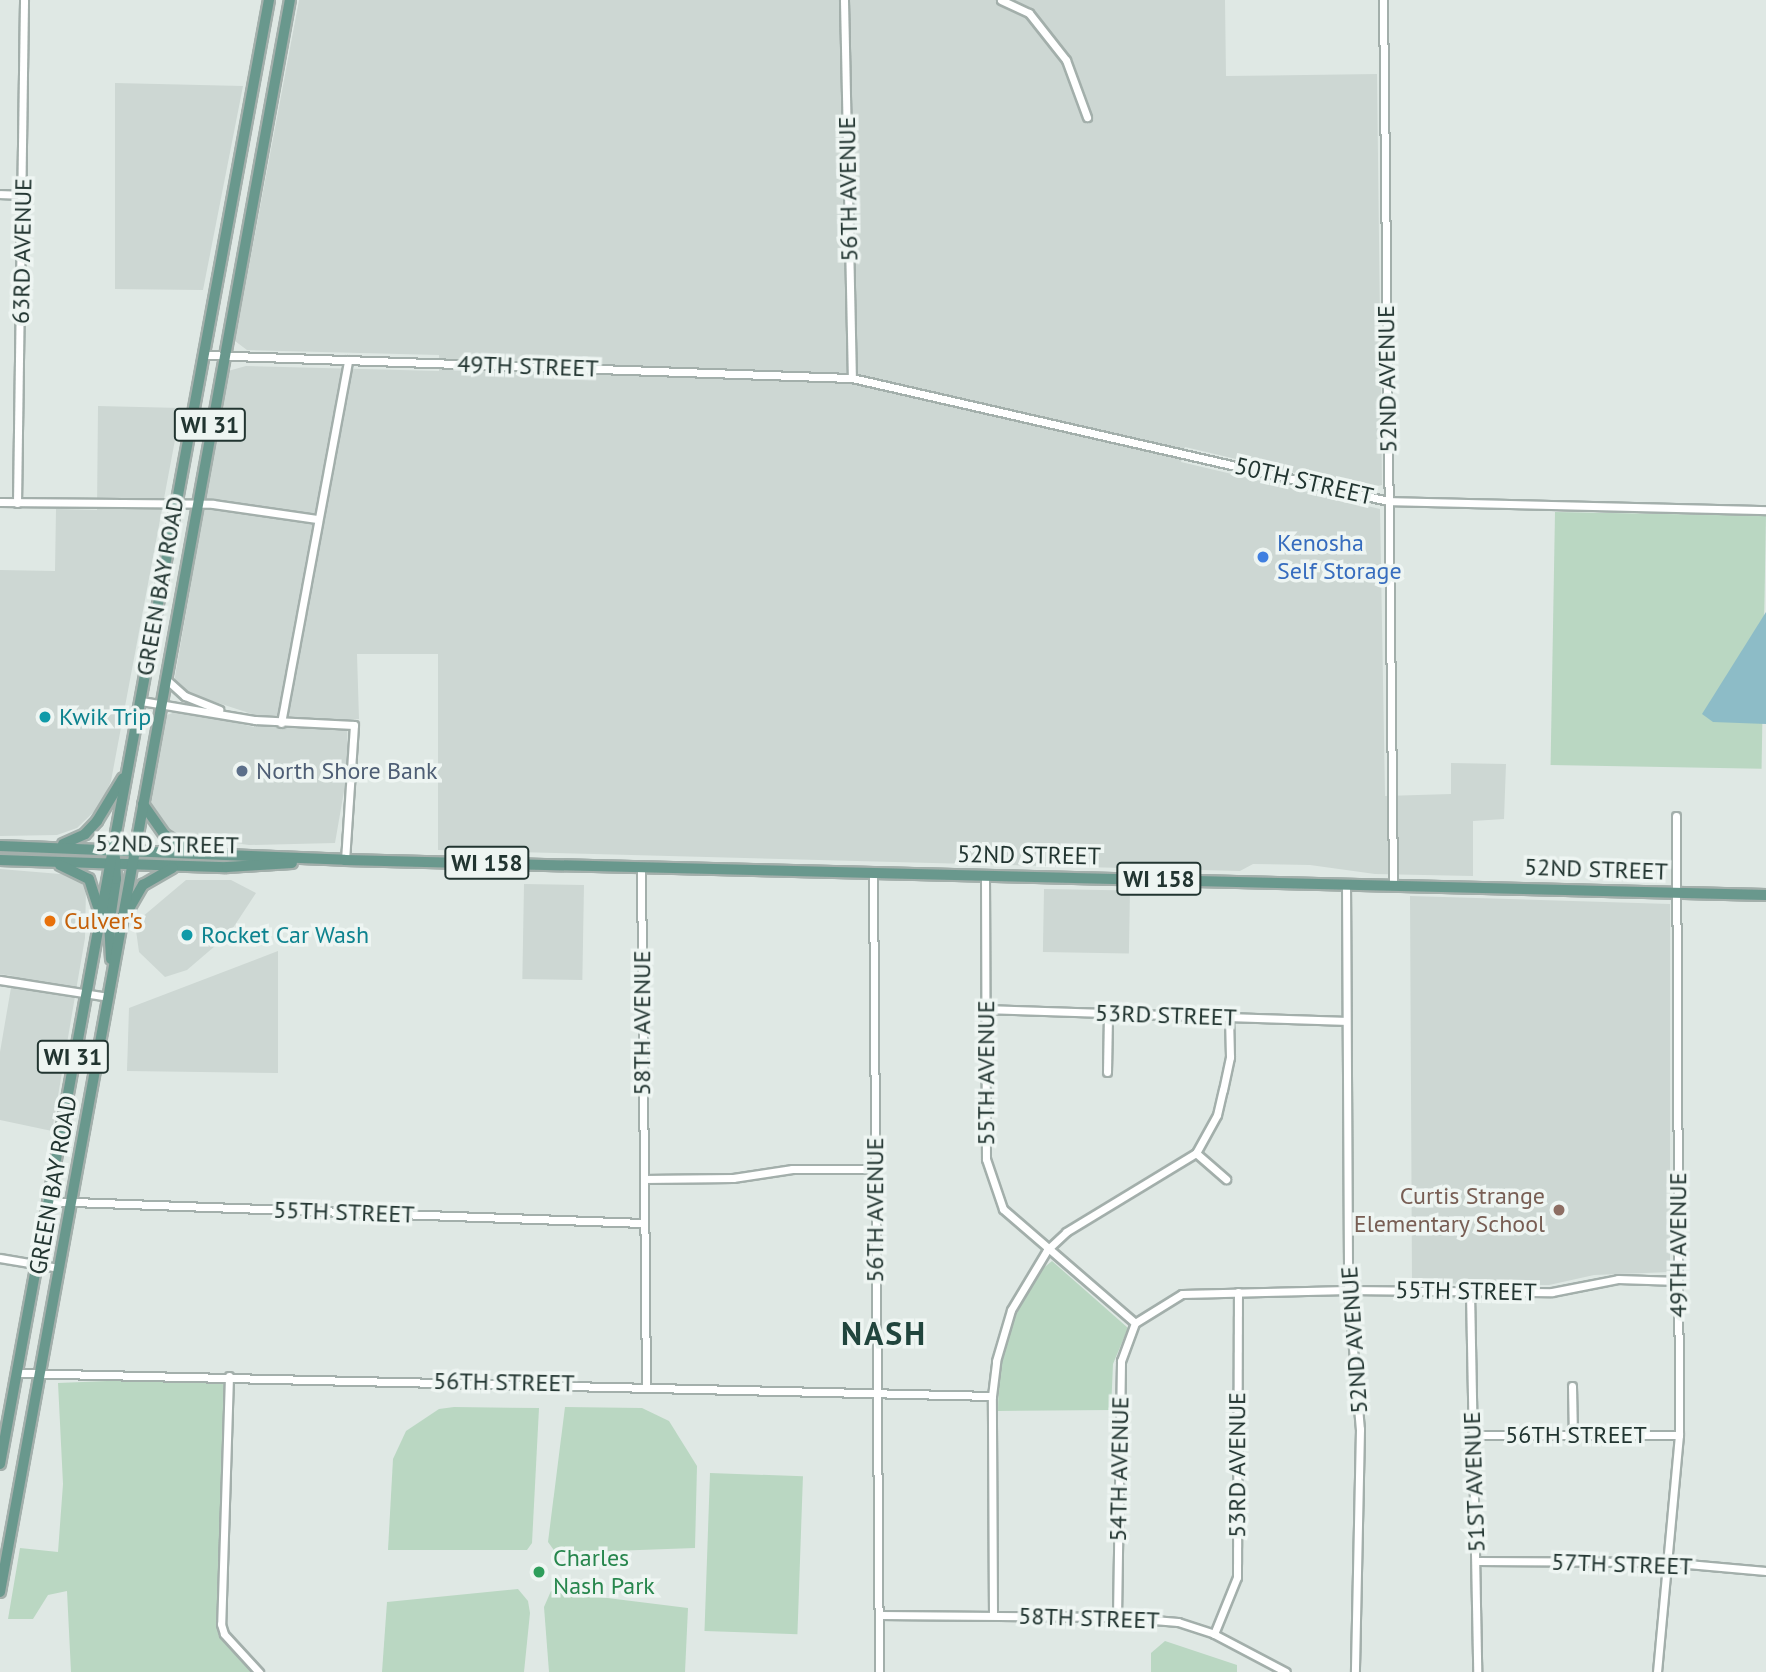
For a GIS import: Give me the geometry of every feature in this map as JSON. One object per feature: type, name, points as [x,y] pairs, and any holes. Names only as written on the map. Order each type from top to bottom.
[{"type":"main road","name":"GREEN BAY ROAD","points":[[111,849],[178,506],[269,0]]},
{"type":"main road","name":"GREEN BAY ROAD","points":[[0,1592],[73,1202],[196,504],[290,0]]},
{"type":"main road","points":[[59,846],[85,834],[97,821],[127,769]]},
{"type":"main road","points":[[142,804],[156,828],[178,843],[256,856]]},
{"type":"main road","name":"52ND STREET","points":[[0,846],[59,846],[339,860],[1766,895]]},
{"type":"main road","points":[[111,849],[113,863],[108,926],[112,972]]},
{"type":"main road","name":"52ND STREET","points":[[0,860],[250,867],[339,860]]},
{"type":"main road","points":[[51,862],[89,879],[99,912]]},
{"type":"main road","name":"GREEN BAY ROAD","points":[[0,1464],[99,912],[113,863]]},
{"type":"main road","points":[[120,926],[143,884],[178,866]]},
{"type":"street","name":"63RD AVENUE","points":[[17,503],[24,0]]},
{"type":"street","name":"56TH AVENUE","points":[[844,0],[852,378]]},
{"type":"street","points":[[1001,0],[1028,13],[1066,60],[1087,117]]},
{"type":"street","name":"52ND AVENUE","points":[[1383,0],[1393,884]]},
{"type":"street","points":[[0,194],[23,195]]},
{"type":"street","name":"49TH STREET","points":[[205,355],[852,378]]},
{"type":"street","points":[[281,723],[348,360]]},
{"type":"street","name":"50TH STREET","points":[[852,378],[1388,501],[1766,510]]},
{"type":"street","points":[[0,502],[178,506],[196,504],[317,519]]},
{"type":"street","points":[[165,678],[185,696],[226,714]]},
{"type":"street","points":[[141,701],[281,723],[354,725],[339,860]]},
{"type":"street","name":"49TH AVENUE","points":[[1657,1672],[1665,1562],[1679,1436],[1676,816]]},
{"type":"street","name":"58TH AVENUE","points":[[641,867],[646,1385]]},
{"type":"street","name":"56TH AVENUE","points":[[873,873],[879,1672]]},
{"type":"street","name":"55TH AVENUE","points":[[985,876],[986,1159],[1003,1209],[1047,1250],[1135,1323]]},
{"type":"street","name":"52ND AVENUE","points":[[1346,883],[1348,1290],[1360,1429],[1355,1672]]},
{"type":"street","points":[[0,980],[108,997]]},
{"type":"street","name":"53RD STREET","points":[[987,1009],[1345,1021]]},
{"type":"street","points":[[1107,1072],[1108,1014]]},
{"type":"street","points":[[993,1615],[992,1396],[996,1361],[1011,1310],[1047,1250],[1102,1207],[1196,1153],[1217,1115],[1230,1057],[1229,1017]]},
{"type":"street","points":[[1196,1153],[1226,1179]]},
{"type":"street","points":[[644,1180],[733,1178],[792,1169],[874,1169]]},
{"type":"street","name":"55TH STREET","points":[[46,1201],[643,1223]]},
{"type":"street","points":[[0,1258],[59,1268]]},
{"type":"street","name":"55TH STREET","points":[[1135,1323],[1182,1294],[1348,1290],[1552,1292],[1618,1279],[1678,1281]]},
{"type":"street","name":"53RD AVENUE","points":[[1214,1634],[1237,1577],[1238,1292]]},
{"type":"street","name":"51ST AVENUE","points":[[1471,1292],[1477,1672]]},
{"type":"street","name":"54TH AVENUE","points":[[1117,1617],[1121,1362],[1135,1323]]},
{"type":"street","name":"56TH STREET","points":[[16,1373],[646,1385],[875,1396],[992,1396]]},
{"type":"street","points":[[229,1376],[221,1624],[224,1634],[259,1672]]},
{"type":"street","points":[[1572,1386],[1573,1436]]},
{"type":"street","name":"56TH STREET","points":[[1472,1435],[1679,1436]]},
{"type":"street","name":"57TH STREET","points":[[1477,1561],[1665,1562],[1766,1571]]},
{"type":"street","name":"58TH STREET","points":[[880,1615],[1117,1617],[1178,1622],[1214,1634],[1286,1672]]},
{"type":"shaded area","points":[[299,0],[1225,0],[1226,76],[1377,74],[1382,485],[1364,489],[1185,447],[1181,462],[1380,509],[1385,796],[1451,794],[1451,763],[1506,764],[1504,819],[1473,821],[1473,876],[1375,874],[1310,865],[1253,864],[1240,871],[438,850],[438,654],[357,654],[359,719],[347,720],[348,768],[335,843],[249,845],[169,834],[152,814],[151,806],[164,716],[181,710],[254,727],[255,715],[185,692],[174,682],[228,371],[246,366],[439,371],[439,355],[247,350],[235,341]]},
{"type":"shaded area","points":[[115,83],[243,86],[203,290],[115,289]]},
{"type":"shaded area","points":[[98,406],[181,408],[111,781],[101,805],[77,828],[57,835],[0,836],[0,570],[55,571],[56,509],[97,510]]},
{"type":"shaded area","points":[[0,869],[72,875],[86,888],[85,938],[52,1131],[0,1120],[0,1052],[13,976],[0,974]]},
{"type":"shaded area","points":[[186,880],[231,880],[256,893],[229,934],[187,970],[165,977],[139,952],[135,923]]},
{"type":"shaded area","points":[[524,884],[584,885],[582,980],[522,979]]},
{"type":"shaded area","points":[[1044,889],[1130,891],[1129,953],[1043,952]]},
{"type":"shaded area","points":[[1410,896],[1670,904],[1670,1272],[1594,1275],[1549,1285],[1412,1283]]},
{"type":"shaded area","points":[[278,951],[278,1073],[127,1071],[129,1008]]},
{"type":"green space","points":[[1555,512],[1766,516],[1762,769],[1551,765]]},
{"type":"green space","points":[[1052,1261],[1128,1328],[1113,1364],[1111,1410],[998,1411],[999,1368],[1009,1330],[1035,1275]]},
{"type":"green space","points":[[229,1376],[224,1634],[259,1672],[71,1672],[67,1591],[48,1595],[33,1619],[8,1619],[20,1548],[58,1552],[63,1484],[58,1383]]},
{"type":"green space","points":[[565,1407],[642,1408],[669,1421],[697,1466],[695,1548],[556,1553],[548,1542]]},
{"type":"green space","points":[[539,1408],[532,1543],[527,1550],[388,1550],[393,1459],[406,1431],[439,1409]]},
{"type":"green space","points":[[710,1473],[803,1476],[797,1634],[704,1631]]},
{"type":"green space","points":[[518,1589],[528,1601],[530,1613],[524,1672],[382,1672],[387,1602]]},
{"type":"green space","points":[[551,1591],[688,1608],[685,1672],[549,1672],[544,1607]]},
{"type":"green space","points":[[1165,1641],[1237,1665],[1237,1672],[1151,1672],[1151,1653]]},
{"type":"water","points":[[1766,612],[1766,724],[1713,722],[1702,714]]},
{"type":"place","name":"Kenosha Self Storage","points":[[1263,557]]},
{"type":"place","name":"Kwik Trip","points":[[45,717]]},
{"type":"place","name":"North Shore Bank","points":[[242,771]]},
{"type":"place","name":"Culver's","points":[[50,921]]},
{"type":"place","name":"Rocket Car Wash","points":[[187,935]]},
{"type":"place","name":"Curtis Strange Elementary School","points":[[1559,1210]]},
{"type":"place","name":"Charles Nash Park","points":[[539,1572]]},
{"type":"district","name":"NASH","points":[[884,1333]]}]
